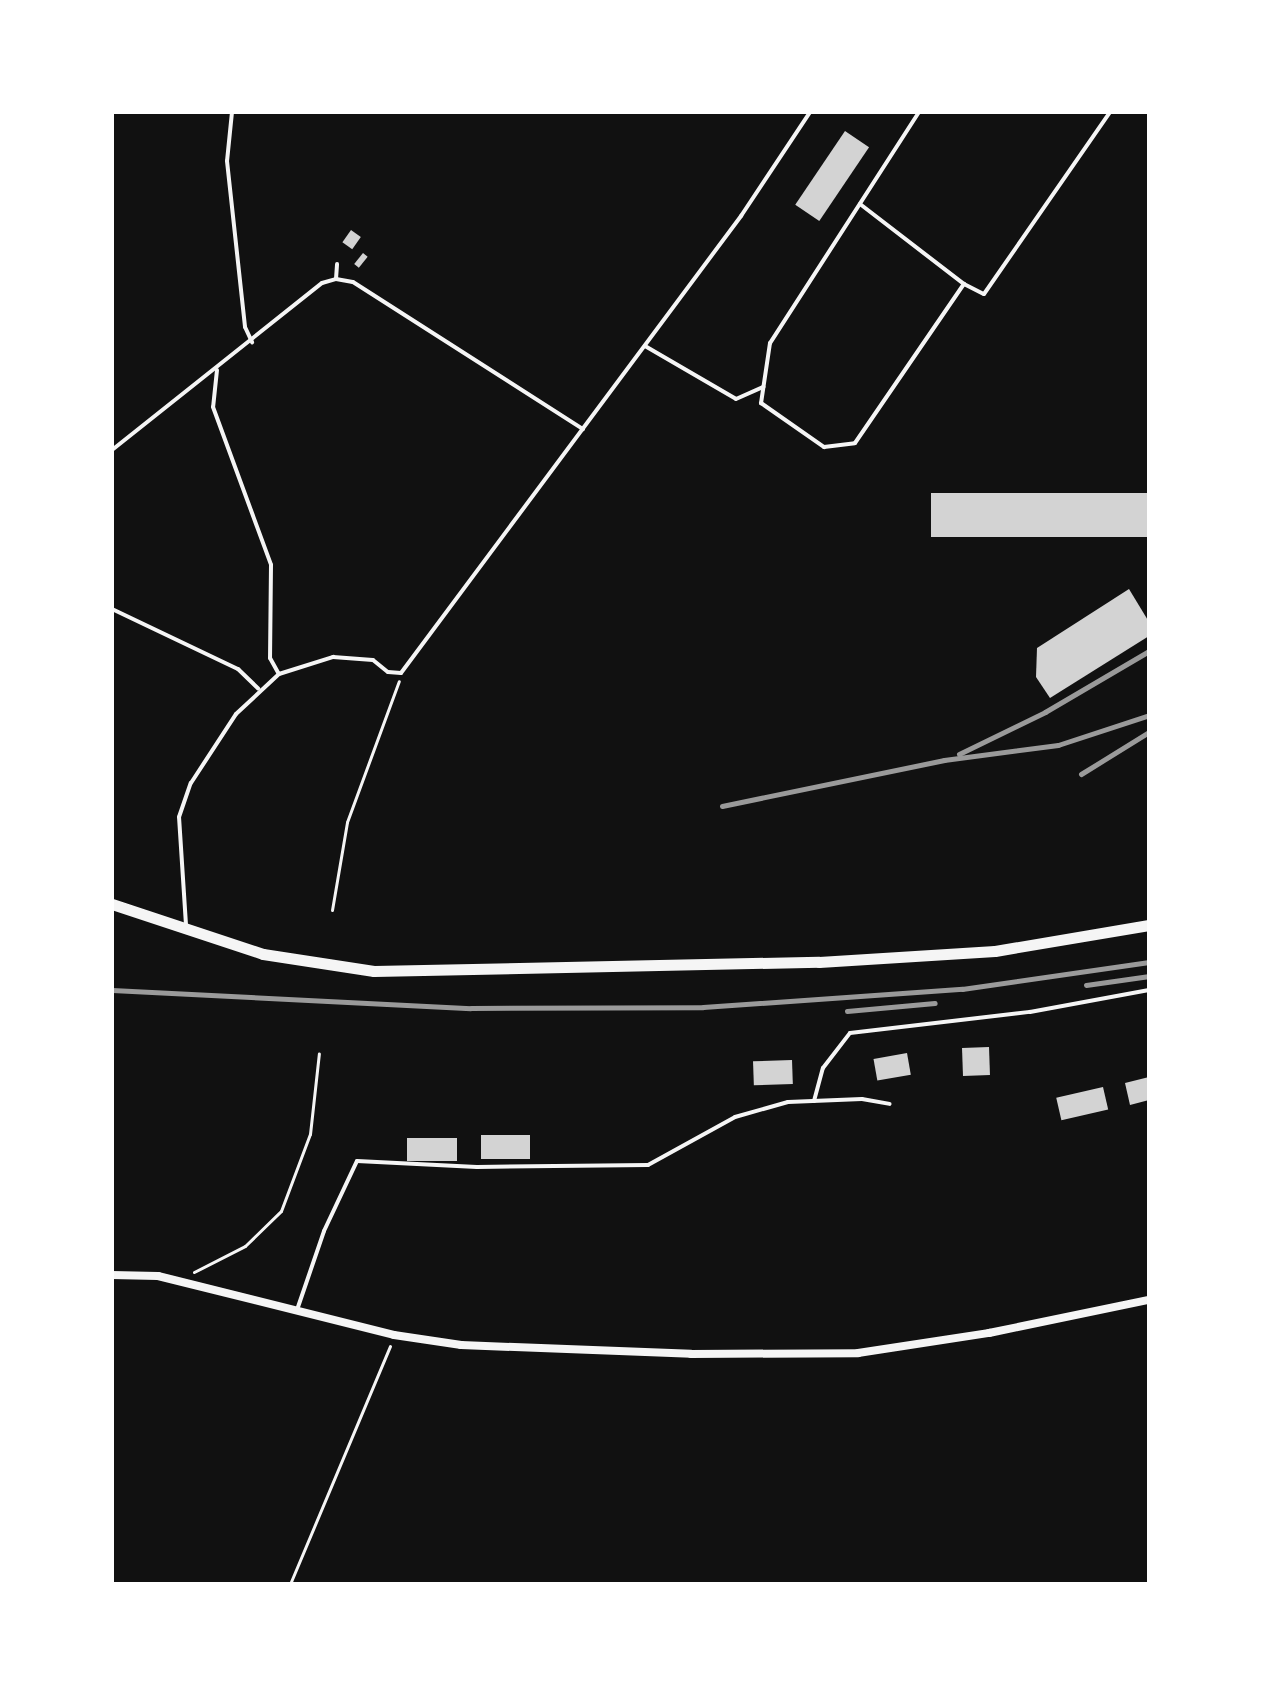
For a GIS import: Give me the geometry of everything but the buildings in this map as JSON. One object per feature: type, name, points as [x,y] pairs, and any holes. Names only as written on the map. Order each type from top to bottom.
[{"type":"main road","points":[[112,904],[263,954],[374,971],[819,962],[995,951],[1149,925]]},
{"type":"street","points":[[112,1275],[158,1276],[298,1307],[394,1335],[461,1345],[691,1354],[858,1353],[989,1333],[1149,1300]]},
{"type":"lane","points":[[232,112],[227,161],[245,327],[252,342]]},
{"type":"lane","points":[[186,929],[179,817],[191,783],[258,688],[279,674],[333,657],[373,660],[388,672],[401,673],[645,346],[810,112]]},
{"type":"lane","points":[[906,112],[915,118]]},
{"type":"lane","points":[[919,112],[770,343],[761,403],[824,447],[855,443],[964,284]]},
{"type":"lane","points":[[860,204],[964,284],[984,294],[1110,112]]},
{"type":"lane","points":[[336,279],[337,264]]},
{"type":"lane","points":[[112,450],[217,370],[322,283],[336,279],[353,282],[583,429]]},
{"type":"lane","points":[[645,346],[736,399],[763,387]]},
{"type":"lane","points":[[217,370],[213,407],[271,565],[270,658],[279,674]]},
{"type":"lane","points":[[112,609],[238,669],[258,688]]},
{"type":"lane","points":[[814,1101],[823,1068],[850,1033],[1030,1012],[1149,990]]},
{"type":"lane","points":[[298,1307],[324,1231],[357,1161],[477,1167],[648,1165],[735,1117],[814,1101],[862,1099],[890,1104]]},
{"type":"path","points":[[332,910],[347,822],[401,673]]},
{"type":"path","points":[[186,1273],[200,1272],[245,1246],[281,1211],[310,1134],[319,1053]]},
{"type":"path","points":[[290,1584],[394,1335]]},
{"type":"railway","points":[[959,754],[1045,712],[1149,651]]},
{"type":"railway","points":[[722,806],[944,760],[1058,745],[1149,715]]},
{"type":"railway","points":[[1081,774],[1149,732]]},
{"type":"railway","points":[[112,990],[471,1008],[703,1007],[962,989],[1149,962]]},
{"type":"railway","points":[[1086,985],[1149,976]]},
{"type":"railway","points":[[847,1011],[935,1003]]}]
